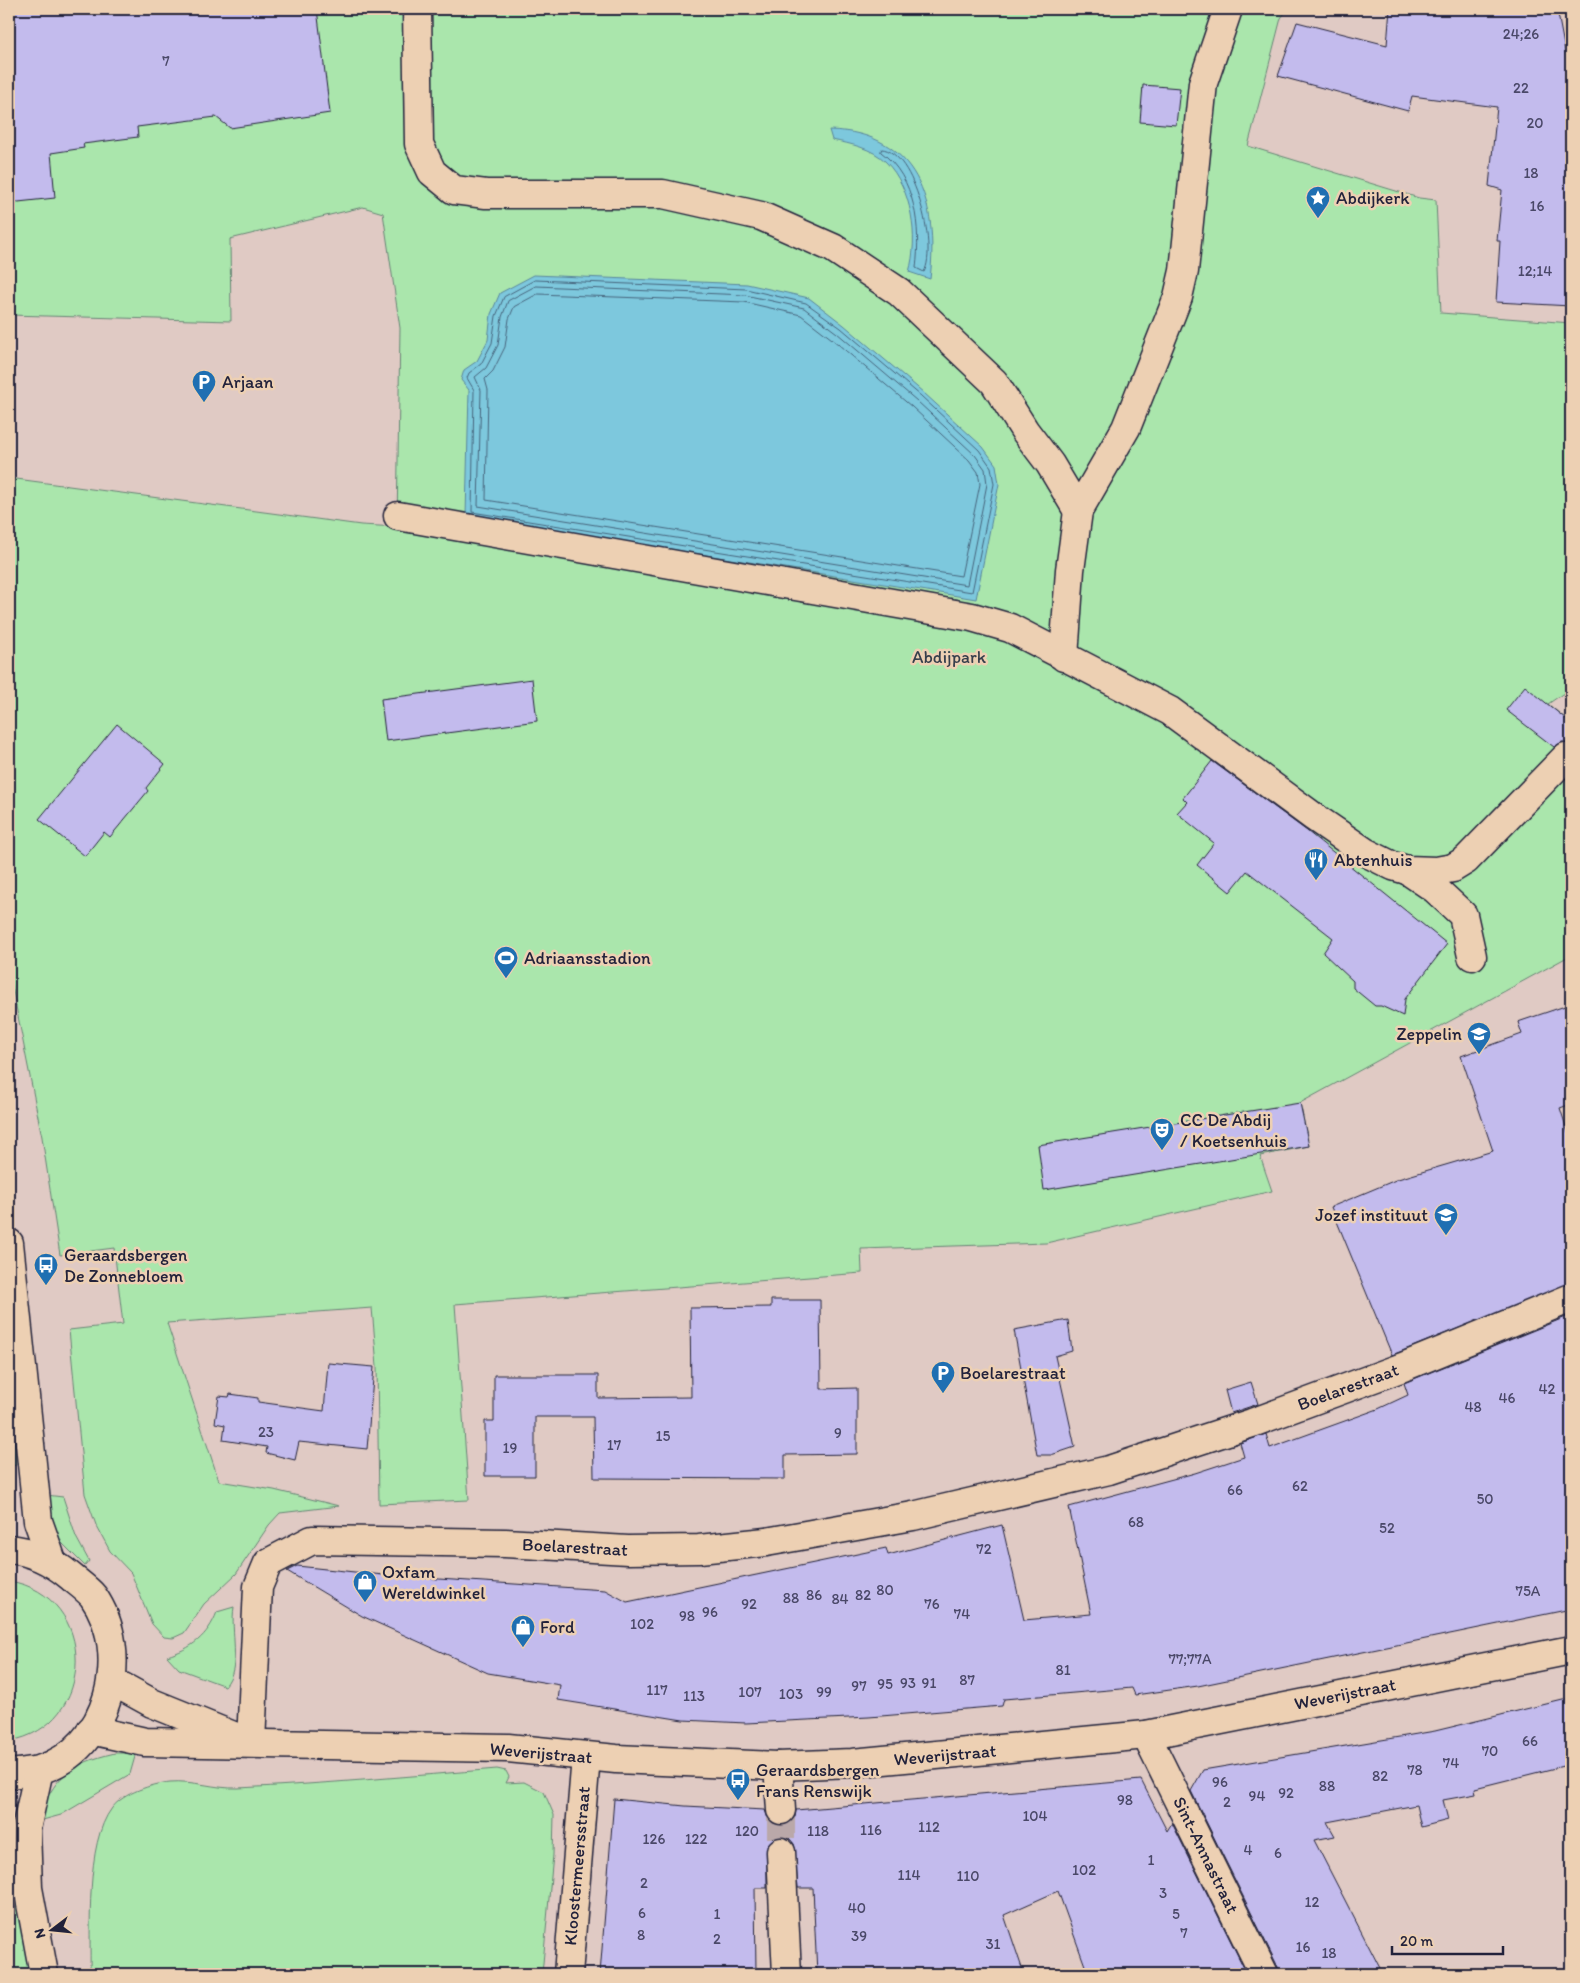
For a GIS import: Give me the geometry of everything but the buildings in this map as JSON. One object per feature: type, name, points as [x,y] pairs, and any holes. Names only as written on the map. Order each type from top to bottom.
[{"type":"street","points":[[417,9],[419,144],[432,172],[454,190],[486,194],[663,194],[761,216],[833,248],[899,292],[994,382],[1050,464],[1078,511]]},
{"type":"street","points":[[1064,657],[1070,570],[1078,511],[1102,466],[1126,428],[1178,297],[1184,271],[1203,83],[1228,9]]},
{"type":"street","points":[[398,516],[972,616],[1010,628],[1170,711],[1358,847],[1407,870],[1435,889],[1462,915],[1472,956]]},
{"type":"street","points":[[1407,870],[1436,871],[1453,868],[1466,860],[1566,757]]},
{"type":"street","points":[[9,1243],[38,1521],[52,1561]]},
{"type":"street","name":"Boelarestraat","points":[[251,1743],[258,1587],[268,1563],[312,1540],[505,1543],[628,1550],[698,1548],[766,1542],[913,1516],[1109,1470],[1252,1423],[1403,1367],[1571,1298]]},
{"type":"street","points":[[9,1550],[17,1550],[52,1561],[92,1596],[109,1630],[114,1654],[112,1680],[104,1708],[91,1730],[77,1746],[57,1761],[39,1770],[9,1774]]},
{"type":"street","name":"Weverijstraat","points":[[91,1730],[145,1742],[508,1748],[586,1757],[778,1766],[852,1763],[1146,1736],[1282,1706],[1571,1650]]},
{"type":"street","name":"Weverijstraat","points":[[112,1680],[152,1703],[251,1743]]},
{"type":"street","name":"Sint-Annastraat","points":[[1146,1736],[1264,1974]]},
{"type":"street","name":"Kloostermeersstraat","points":[[568,1974],[586,1757]]},
{"type":"street","points":[[778,1766],[781,1810]]},
{"type":"street","points":[[39,1770],[26,1829],[28,1888],[44,1974]]},
{"type":"street","points":[[781,1852],[787,1974]]},
{"type":"green space","name":"Abdijpark","points":[[9,9],[1288,9],[1281,18],[1248,146],[1419,198],[1436,200],[1441,313],[1571,323],[1571,688],[1548,704],[1571,723],[1571,955],[1300,1103],[1309,1146],[1260,1156],[1272,1191],[1046,1243],[861,1249],[862,1273],[455,1304],[469,1500],[379,1504],[377,1366],[372,1308],[167,1323],[219,1481],[274,1490],[339,1506],[280,1513],[269,1525],[236,1574],[204,1604],[184,1633],[173,1638],[164,1637],[152,1624],[131,1573],[110,1551],[96,1525],[85,1494],[69,1330],[123,1324],[114,1248],[60,1255],[42,1137],[9,971],[9,478],[361,525],[397,527],[400,328],[383,213],[363,207],[230,239],[231,321],[9,315]]},
{"type":"green space","points":[[9,1326],[12,1350],[16,1465],[9,1467]]},
{"type":"green space","points":[[46,1495],[63,1497],[76,1537],[89,1561],[85,1566],[58,1539]]},
{"type":"green space","points":[[9,1581],[38,1591],[59,1610],[72,1634],[76,1661],[72,1688],[59,1712],[38,1731],[9,1741]]},
{"type":"green space","points":[[234,1607],[233,1669],[225,1686],[179,1669],[167,1656],[184,1650],[204,1635],[217,1612]]},
{"type":"green space","points":[[115,1753],[136,1753],[130,1774],[61,1815],[39,1821],[50,1793],[65,1774],[75,1767]]},
{"type":"green space","points":[[497,1769],[506,1771],[509,1777],[506,1783],[524,1782],[544,1792],[554,1815],[553,1855],[542,1974],[90,1974],[91,1888],[97,1843],[103,1823],[112,1808],[130,1794],[147,1787],[170,1782],[238,1788]]},
{"type":"green space","points":[[9,1832],[14,1833],[31,1974],[9,1974]]},
{"type":"water","points":[[829,130],[859,134],[884,143],[902,158],[916,177],[925,199],[931,224],[930,279],[909,272],[913,244],[911,214],[902,185],[895,173],[886,162],[874,153],[861,147],[832,140]]},
{"type":"water","points":[[534,275],[747,284],[809,298],[924,393],[983,447],[996,465],[999,484],[976,599],[466,516],[469,390],[461,380],[464,370],[477,361],[488,340],[491,314],[500,293]]},
{"type":"tunnel","points":[[781,1810],[781,1852]]},
{"type":"place","name":"Abdijkerk","points":[[1318,219]]},
{"type":"place","name":"Arjaan","points":[[204,403]]},
{"type":"place","name":"Abtenhuis","points":[[1316,881]]},
{"type":"place","name":"Adriaansstadion","points":[[506,979]]},
{"type":"place","name":"Zeppelin","points":[[1479,1055]]},
{"type":"place","name":"CC De Abdij / Koetsenhuis","points":[[1162,1151]]},
{"type":"place","name":"Jozef instituut","points":[[1446,1236]]},
{"type":"place","name":"Geraardsbergen De Zonnebloem","points":[[46,1286]]},
{"type":"place","name":"Boelarestraat","points":[[943,1394]]},
{"type":"place","name":"Oxfam Wereldwinkel","points":[[365,1603]]},
{"type":"place","name":"Ford","points":[[523,1648]]},
{"type":"place","name":"Geraardsbergen Frans Renswijk","points":[[738,1801]]}]
